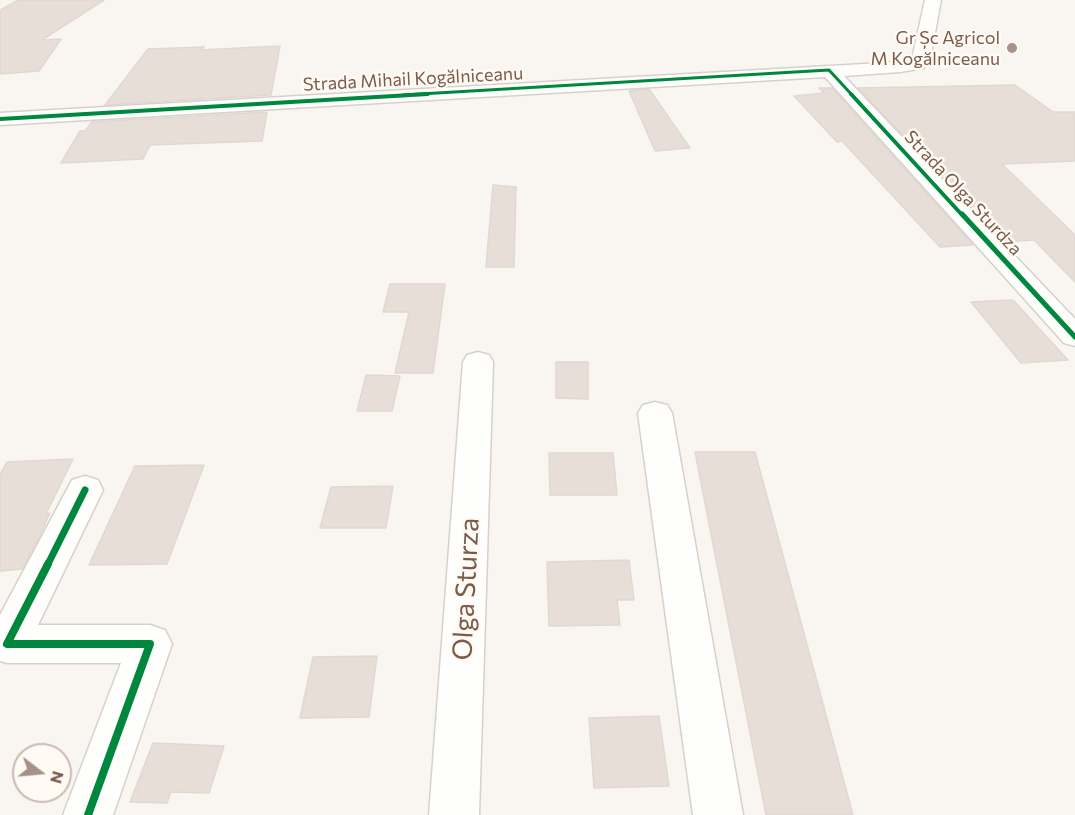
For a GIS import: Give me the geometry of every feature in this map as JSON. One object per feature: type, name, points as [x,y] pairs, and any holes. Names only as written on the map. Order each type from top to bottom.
[{"type":"street","name":"Strada Mihail Kogălniceanu","points":[[0,119],[900,67],[918,64],[921,60],[933,0]]},
{"type":"street","name":"Strada Olga Sturdza","points":[[829,70],[1075,337]]},
{"type":"street","name":"Olga Sturza","points":[[454,815],[478,363]]},
{"type":"street","points":[[655,412],[718,815]]},
{"type":"street","points":[[85,490],[7,644],[150,644],[88,815]]},
{"type":"building","points":[[18,0],[104,0],[42,40],[61,39],[39,71],[0,74],[0,10]]},
{"type":"building","points":[[280,46],[271,95],[105,105],[148,49],[204,47],[201,50]]},
{"type":"building","points":[[1015,85],[1053,112],[1075,112],[1075,161],[1002,164],[1075,235],[1075,282],[1034,240],[1005,242],[858,88]]},
{"type":"building","points":[[819,88],[832,88],[973,245],[940,247],[842,141],[837,142],[794,96],[824,93]]},
{"type":"building","points":[[649,89],[690,148],[655,151],[629,91]]},
{"type":"building","points":[[267,112],[262,141],[150,145],[143,159],[61,163],[80,131],[85,131],[92,122]]},
{"type":"building","points":[[493,185],[516,187],[514,267],[486,267]]},
{"type":"building","points":[[390,284],[445,284],[433,373],[395,373],[409,312],[383,312]]},
{"type":"building","points":[[1013,300],[1068,360],[1021,363],[971,302]]},
{"type":"building","points":[[556,362],[588,362],[588,399],[556,398]]},
{"type":"building","points":[[366,375],[400,376],[392,411],[357,411]]},
{"type":"building","points":[[695,452],[755,452],[853,815],[766,815]]},
{"type":"building","points":[[549,453],[613,453],[617,495],[550,495]]},
{"type":"building","points":[[73,459],[46,514],[50,513],[39,538],[22,569],[0,571],[0,474],[7,462]]},
{"type":"building","points":[[204,465],[167,564],[89,565],[135,466]]},
{"type":"building","points":[[393,486],[386,528],[320,528],[331,487]]},
{"type":"building","points":[[629,560],[634,600],[617,600],[620,625],[549,626],[547,562]]},
{"type":"building","points":[[377,656],[369,717],[300,718],[313,657]]},
{"type":"building","points":[[659,716],[669,786],[594,788],[589,718]]},
{"type":"building","points":[[153,743],[224,746],[209,793],[171,792],[167,803],[130,802]]},
{"type":"cycle path","points":[[0,119],[829,70],[1075,337]]},
{"type":"cycle path","points":[[85,490],[7,644],[150,644],[88,815]]},
{"type":"place","name":"Gr Șc Agricol M Kogălniceanu","points":[[1012,48]]}]
